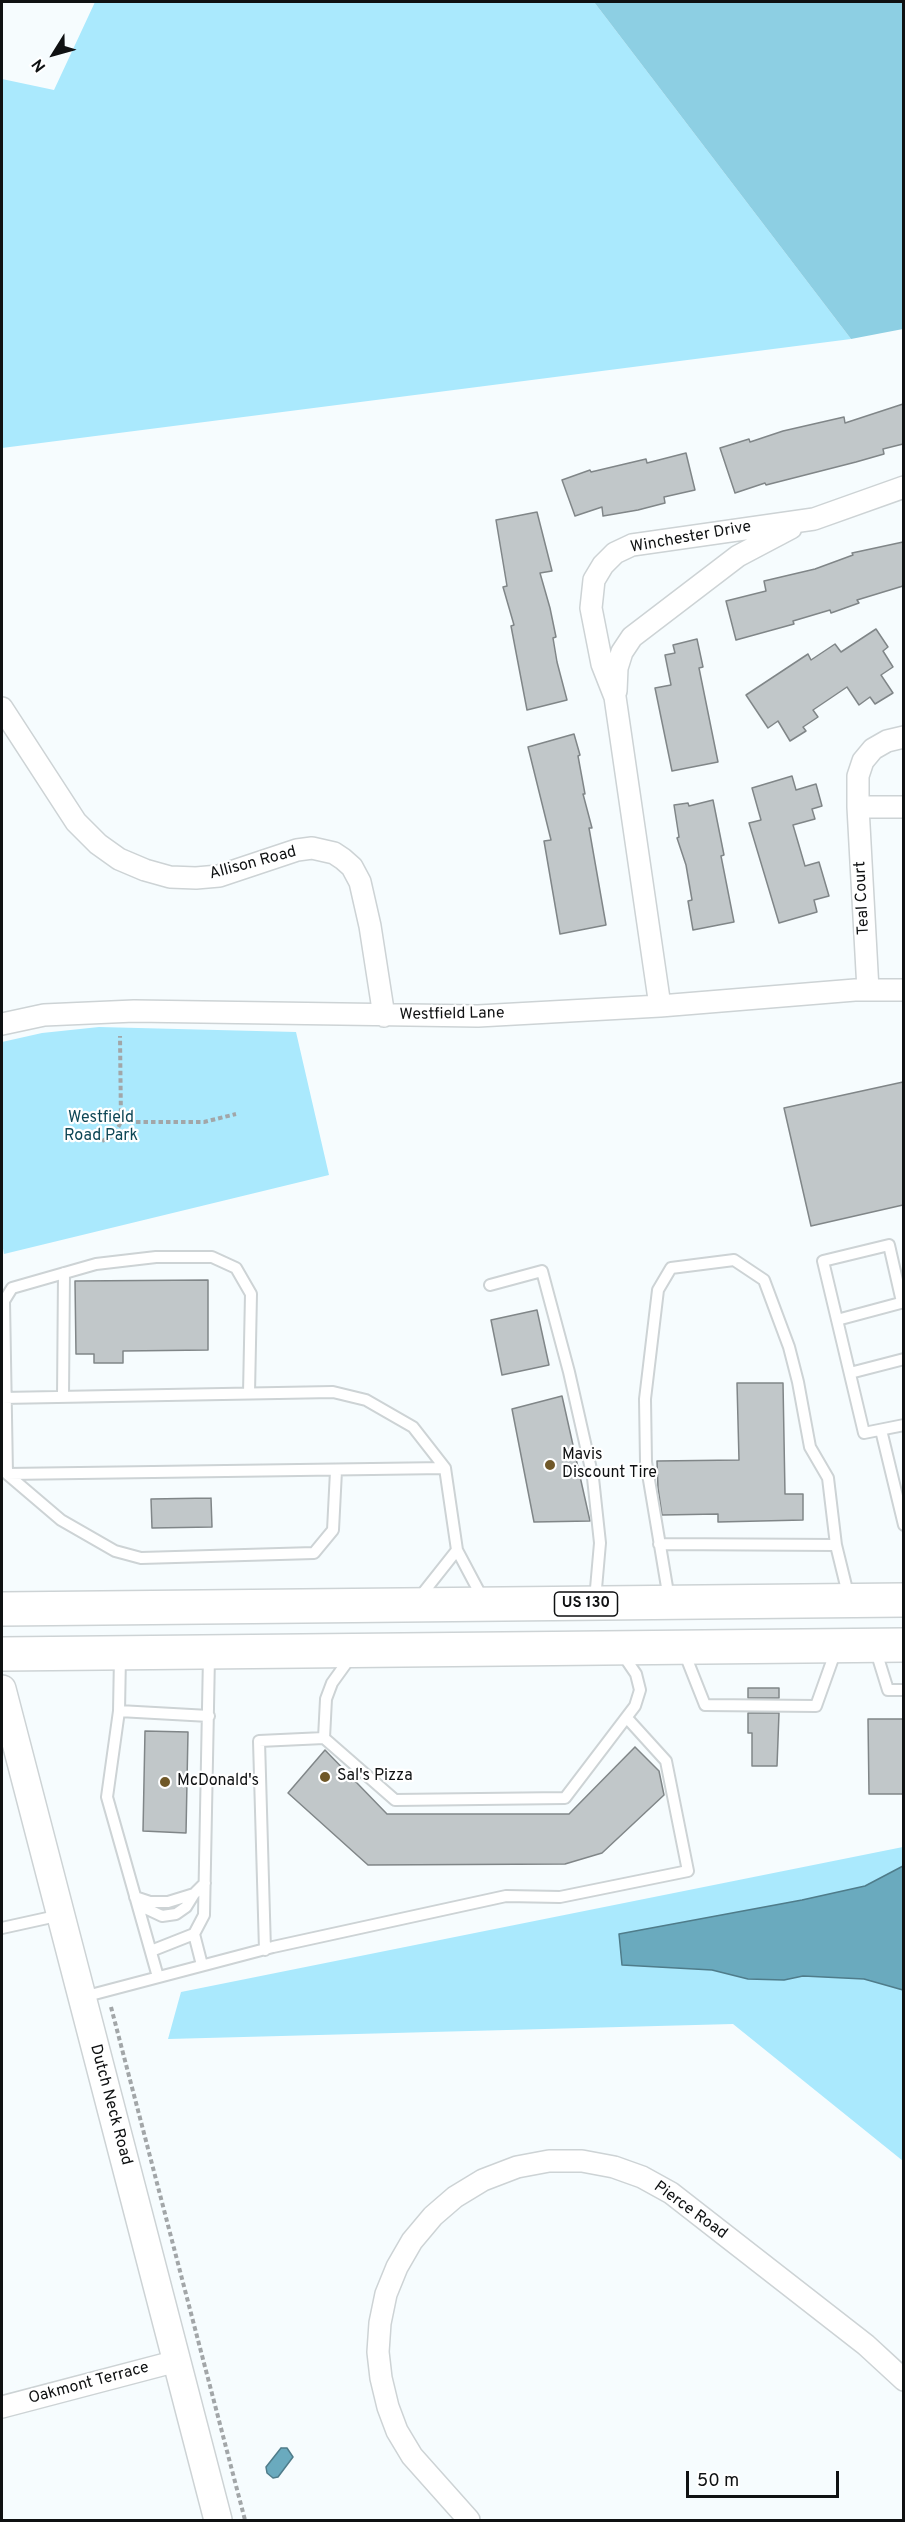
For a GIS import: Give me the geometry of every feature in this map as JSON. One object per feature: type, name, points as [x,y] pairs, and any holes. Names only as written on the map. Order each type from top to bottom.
[{"type":"highway","name":"US 130","points":[[2,1610],[903,1600]]},
{"type":"highway","points":[[2,1654],[889,1645]]},
{"type":"street","name":"Winchester Drive","points":[[660,1006],[615,697],[617,668],[622,651],[632,637],[738,556],[774,535],[903,487]]},
{"type":"street","name":"Winchester Drive","points":[[615,697],[602,664],[591,597],[594,580],[603,565],[615,553],[632,545],[814,519]]},
{"type":"street","name":"Allison Road","points":[[2,708],[76,822],[98,844],[128,863],[170,877],[196,878],[219,876],[297,850],[312,849],[334,853],[344,859],[352,867],[360,882],[370,926],[384,1016]]},
{"type":"street","name":"Teal Court","points":[[868,990],[858,776],[863,761],[873,749],[887,741],[903,737]]},
{"type":"street","points":[[858,807],[903,807]]},
{"type":"street","name":"Westfield Lane","points":[[2,1024],[44,1015],[134,1011],[478,1016],[660,1006],[868,990],[903,990]]},
{"type":"street","name":"Dutch Neck Road","points":[[2,1689],[218,2520]]},
{"type":"street","name":"Pierce Road","points":[[469,2520],[412,2456],[398,2431],[388,2407],[381,2378],[378,2352],[380,2323],[386,2294],[397,2267],[412,2241],[433,2216],[455,2197],[483,2180],[517,2167],[549,2161],[582,2162],[614,2167],[642,2177],[689,2207],[866,2345],[903,2380]]},
{"type":"street","name":"Oakmont Terrace","points":[[2,2407],[177,2361]]},
{"type":"lane","points":[[837,1320],[903,1302],[889,1245],[823,1262],[864,1433],[903,1425]]},
{"type":"lane","points":[[249,1394],[251,1294],[236,1268],[212,1257],[156,1257],[96,1264],[12,1288],[4,1301],[3,1398],[7,1474],[60,1520],[115,1551],[141,1558],[314,1553],[333,1530],[336,1471]]},
{"type":"lane","points":[[670,1603],[646,1462],[645,1400],[658,1290],[671,1268],[734,1260],[764,1280],[789,1347],[810,1447],[828,1479],[836,1545],[850,1601]]},
{"type":"lane","points":[[490,1285],[542,1271],[569,1372],[592,1478],[600,1544],[595,1604]]},
{"type":"lane","points":[[63,1396],[64,1273]]},
{"type":"lane","points":[[850,1373],[903,1359]]},
{"type":"lane","points":[[3,1398],[333,1392],[366,1400],[413,1427],[445,1468],[457,1550],[486,1604]]},
{"type":"lane","points":[[881,1430],[903,1525]]},
{"type":"lane","points":[[7,1474],[445,1468]]},
{"type":"lane","points":[[659,1544],[836,1545]]},
{"type":"lane","points":[[413,1605],[457,1550]]},
{"type":"lane","points":[[682,1647],[705,1705],[816,1706],[837,1645]]},
{"type":"lane","points":[[889,1645],[888,1689],[903,1690]]},
{"type":"lane","points":[[265,1950],[259,1741],[324,1738],[395,1800],[565,1798],[635,1706],[640,1690],[636,1674],[618,1647]]},
{"type":"lane","points":[[324,1738],[326,1699],[332,1683],[358,1650]]},
{"type":"lane","points":[[151,1951],[194,1934],[204,1915],[209,1652]]},
{"type":"lane","points":[[120,1653],[119,1711],[106,1797],[158,1977]]},
{"type":"lane","points":[[119,1711],[209,1716]]},
{"type":"lane","points":[[82,1997],[202,1965],[506,1896],[560,1897],[688,1871],[666,1761],[627,1718]]},
{"type":"lane","points":[[135,1897],[145,1908],[162,1916],[176,1914],[186,1907],[205,1883]]},
{"type":"lane","points":[[2,1928],[61,1915]]},
{"type":"lane","points":[[194,1934],[202,1965]]},
{"type":"path","points":[[102,1141],[114,1135],[121,1122],[120,1036]]},
{"type":"path","points":[[121,1122],[204,1122],[236,1114]]},
{"type":"path","points":[[111,2006],[245,2520]]},
{"type":"green space","points":[[95,2],[594,2],[851,339],[2,448],[2,79],[54,90]]},
{"type":"green space","name":"Westfield Road Park","points":[[99,1027],[296,1032],[329,1175],[4,1254],[2,1243],[2,1042],[42,1033]]},
{"type":"green space","points":[[903,1847],[903,2161],[733,2024],[168,2039],[181,1992]]},
{"type":"shaded area","points":[[594,2],[903,2],[903,329],[851,339]]},
{"type":"shaded area","points":[[903,1866],[903,1990],[864,1979],[803,1976],[784,1980],[748,1979],[712,1970],[622,1965],[619,1934],[865,1886]]},
{"type":"shaded area","points":[[281,2448],[287,2448],[293,2457],[278,2477],[273,2478],[267,2473],[266,2467]]},
{"type":"building","points":[[903,404],[903,444],[883,449],[884,454],[766,485],[765,483],[735,493],[720,448],[844,417],[845,423]]},
{"type":"building","points":[[686,453],[695,490],[664,497],[665,503],[638,510],[603,516],[602,507],[575,516],[562,480],[590,470],[591,472],[646,459],[647,463]]},
{"type":"building","points":[[537,512],[552,571],[540,573],[550,608],[556,637],[553,638],[557,662],[567,700],[527,710],[511,626],[514,625],[503,587],[507,586],[496,520]]},
{"type":"building","points":[[903,542],[903,586],[857,600],[859,603],[831,613],[830,610],[793,621],[794,624],[736,640],[726,601],[766,591],[764,581],[815,569],[853,555],[852,553]]},
{"type":"building","points":[[876,629],[888,647],[883,651],[893,667],[881,675],[893,693],[875,704],[870,697],[859,705],[847,687],[813,710],[818,717],[803,727],[806,731],[790,741],[778,721],[768,728],[746,695],[808,654],[811,660],[835,644],[841,652]]},
{"type":"building","points":[[697,639],[703,667],[699,668],[718,762],[672,771],[655,688],[671,685],[665,655],[675,653],[673,645]]},
{"type":"building","points":[[574,734],[580,755],[578,756],[585,794],[583,794],[592,828],[589,828],[606,925],[560,934],[544,841],[551,840],[528,747]]},
{"type":"building","points":[[792,776],[796,790],[816,784],[822,806],[812,809],[815,819],[793,825],[805,866],[819,862],[829,896],[814,900],[817,912],[779,923],[749,823],[761,820],[752,788]]},
{"type":"building","points":[[713,800],[734,922],[693,930],[688,901],[692,900],[686,865],[677,838],[679,837],[674,805],[688,803],[689,806]]},
{"type":"building","points":[[903,1082],[903,1205],[811,1226],[784,1108]]},
{"type":"building","points":[[208,1280],[208,1350],[123,1351],[123,1363],[94,1363],[94,1354],[76,1354],[75,1281]]},
{"type":"building","points":[[537,1310],[549,1365],[502,1375],[491,1320]]},
{"type":"building","points":[[737,1383],[783,1383],[785,1494],[803,1494],[803,1520],[718,1522],[718,1514],[662,1515],[657,1461],[739,1460]]},
{"type":"building","name":"Mavis Discount Tire","points":[[562,1396],[590,1521],[534,1522],[512,1409]]},
{"type":"building","points":[[211,1498],[212,1527],[152,1528],[151,1499]]},
{"type":"building","points":[[748,1688],[779,1688],[779,1698],[748,1698]]},
{"type":"building","points":[[748,1713],[779,1713],[777,1766],[752,1766],[752,1733],[748,1733]]},
{"type":"building","points":[[868,1719],[903,1719],[903,1794],[869,1794]]},
{"type":"building","name":"McDonald's","points":[[145,1731],[188,1732],[186,1833],[143,1831]]},
{"type":"building","points":[[635,1747],[659,1771],[664,1795],[602,1853],[565,1864],[368,1865],[288,1793],[325,1750],[387,1814],[569,1814]]},
{"type":"place","name":"Mavis Discount Tire","points":[[550,1465]]},
{"type":"place","name":"Sal's Pizza","points":[[325,1777]]},
{"type":"place","name":"McDonald's","points":[[165,1782]]}]
